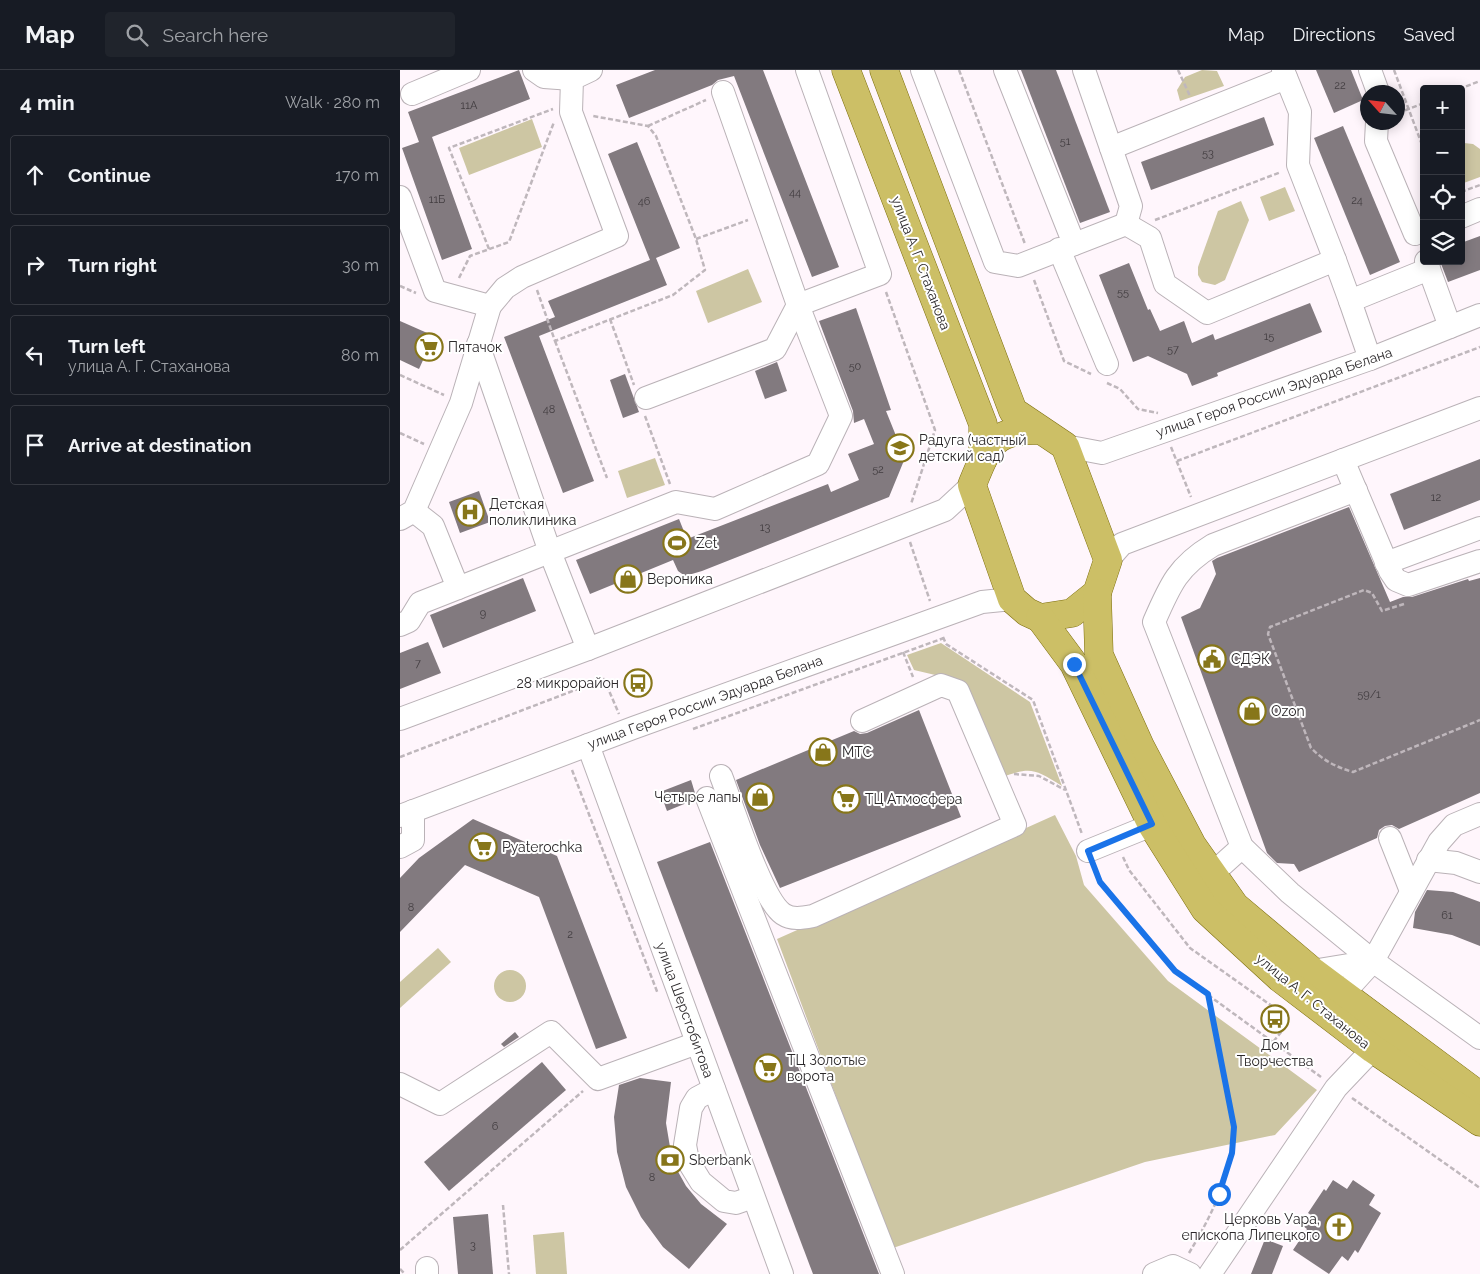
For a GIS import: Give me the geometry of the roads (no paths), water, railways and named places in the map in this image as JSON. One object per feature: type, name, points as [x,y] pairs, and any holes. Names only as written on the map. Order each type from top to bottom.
[{"type":"main road","name":"улица А. Г. Стаханова","points":[[846,70],[983,424],[983,459]]},
{"type":"main road","points":[[884,70],[1013,411],[1065,446],[1108,560],[1097,593],[1072,613],[1040,618],[1027,612],[1012,599],[972,485],[983,459],[996,439],[1016,430],[1040,430]]},
{"type":"main road","name":"улица А. Г. Стаханова","points":[[1097,593],[1099,655],[1140,746],[1192,845],[1235,906],[1312,971],[1480,1096]]},
{"type":"main road","name":"улица А. Г. Стаханова","points":[[1040,618],[1074,664],[1152,824],[1205,909],[1280,978],[1373,1049],[1480,1122]]},
{"type":"street","points":[[412,94],[445,75],[469,70]]},
{"type":"street","points":[[458,588],[433,526],[407,515],[461,403],[490,306],[505,288],[522,277],[617,236],[564,114],[582,74],[544,77],[534,70]]},
{"type":"street","points":[[646,398],[775,349],[798,305],[880,274],[807,70]]},
{"type":"street","points":[[922,70],[994,262],[1018,266],[1066,246],[1130,226],[1150,238],[1165,284],[1207,313],[1335,260]]},
{"type":"street","points":[[1005,70],[1107,364]]},
{"type":"street","points":[[1084,70],[1131,206],[1130,226]]},
{"type":"street","points":[[1370,70],[1375,85]]},
{"type":"street","points":[[1111,148],[1198,114],[1284,74],[1300,112],[1298,166],[1335,260],[1370,359]]},
{"type":"street","points":[[400,625],[409,621],[420,603],[676,502],[715,509],[818,464],[841,416],[798,305],[723,92]]},
{"type":"street","points":[[1377,130],[1376,141],[1420,233]]},
{"type":"street","points":[[400,197],[435,291],[490,306]]},
{"type":"street","points":[[1465,216],[1480,210]]},
{"type":"street","points":[[1350,301],[1420,265]]},
{"type":"street","points":[[1427,265],[1450,327]]},
{"type":"street","name":"улица Героя России Эдуарда Белана","points":[[1065,446],[1102,453],[1370,359],[1480,315]]},
{"type":"street","points":[[478,344],[550,552],[588,649]]},
{"type":"street","points":[[1108,560],[1122,544],[1480,408]]},
{"type":"street","points":[[1343,460],[1399,585]]},
{"type":"street","points":[[400,719],[588,649],[945,510],[972,485]]},
{"type":"street","points":[[1356,490],[1213,545],[1193,557],[1170,587],[1154,622],[1242,847],[1290,893],[1373,961],[1480,1038]]},
{"type":"street","points":[[1399,585],[1480,528]]},
{"type":"street","points":[[1399,585],[1408,585],[1480,561]]},
{"type":"street","name":"улица Героя России Эдуарда Белана","points":[[407,814],[588,745],[940,628],[982,602],[1012,599]]},
{"type":"street","points":[[721,776],[766,895],[782,914],[795,919],[813,916],[1015,825],[958,691],[941,685],[862,722]]},
{"type":"street","name":"улица Шерстобитова","points":[[588,745],[782,1274]]},
{"type":"street","points":[[707,798],[893,1274]]},
{"type":"street","points":[[400,847],[413,840],[407,814]]},
{"type":"street","points":[[1343,994],[1373,961],[1439,842],[1454,825],[1480,814]]},
{"type":"street","points":[[1088,851],[1152,824]]},
{"type":"street","points":[[1390,838],[1410,892]]},
{"type":"street","points":[[1212,874],[1242,847]]},
{"type":"street","points":[[1428,860],[1456,863],[1480,872]]},
{"type":"street","points":[[1312,971],[1373,961]]},
{"type":"street","points":[[400,1084],[440,1104],[551,1032],[598,1079],[697,1043]]},
{"type":"street","points":[[1210,1274],[1336,1088],[1373,1049]]},
{"type":"street","points":[[714,1089],[697,1098],[691,1108],[685,1145],[688,1161],[701,1182],[724,1201],[736,1203],[753,1197]]},
{"type":"street","points":[[1154,1274],[1173,1266],[1185,1271]]},
{"type":"place","name":"Пятачок","points":[[429,347]]},
{"type":"place","name":"Радуга (частный детский сад)","points":[[900,448]]},
{"type":"place","name":"Детская поликлиника","points":[[470,512]]},
{"type":"place","name":"Zet","points":[[677,543]]},
{"type":"place","name":"Вероника","points":[[628,579]]},
{"type":"place","name":"СДЭК","points":[[1212,659]]},
{"type":"place","name":"28 микрорайон","points":[[638,683]]},
{"type":"place","name":"Ozon","points":[[1252,711]]},
{"type":"place","name":"МТС","points":[[823,752]]},
{"type":"place","name":"Четыре лапы","points":[[760,797]]},
{"type":"place","name":"ТЦ Атмосфера","points":[[846,799]]},
{"type":"place","name":"Pyaterochka","points":[[483,847]]},
{"type":"place","name":"Дом Творчества","points":[[1275,1019]]},
{"type":"place","name":"ТЦ Золотые ворота","points":[[768,1068]]},
{"type":"place","name":"Sberbank","points":[[670,1160]]},
{"type":"place","name":"Церковь Уара, епископа Липецкого","points":[[1339,1227]]}]
